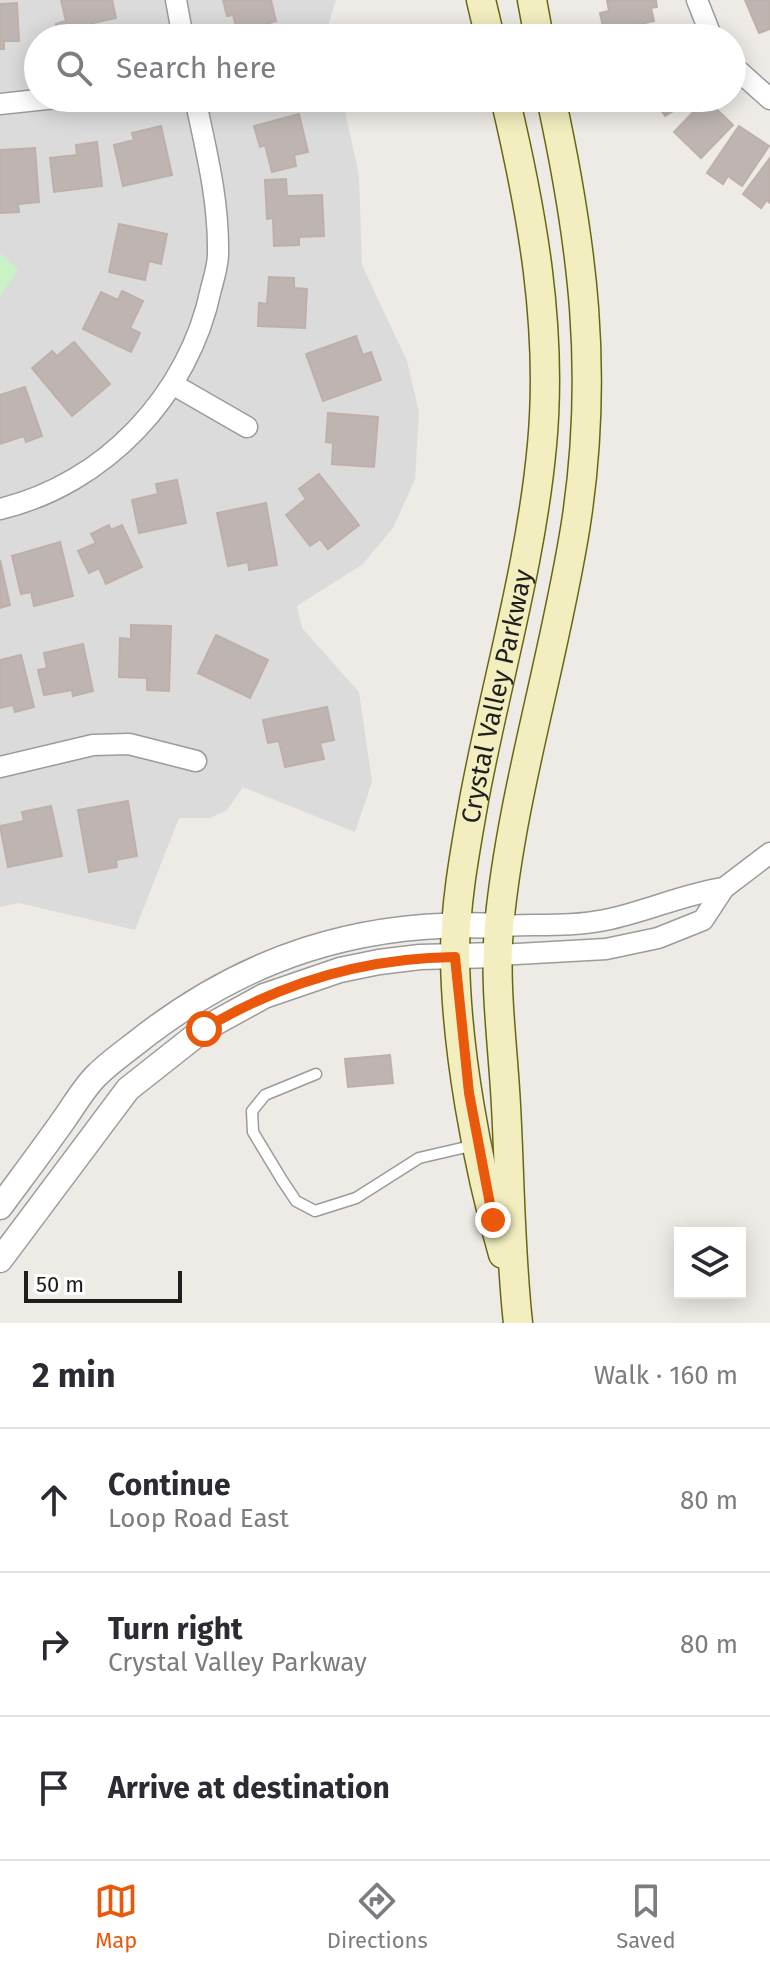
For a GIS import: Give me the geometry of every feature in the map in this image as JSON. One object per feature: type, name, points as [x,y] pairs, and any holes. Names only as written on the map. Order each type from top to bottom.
[{"type":"main road","points":[[481,0],[487,24]]},
{"type":"main road","points":[[532,0],[536,24]]},
{"type":"main road","name":"Crystal Valley Parkway","points":[[508,112],[531,214],[539,271],[544,330],[542,443],[528,543],[467,842],[455,957],[460,1024],[477,1144],[493,1220],[514,1293]]},
{"type":"main road","name":"Crystal Valley Parkway","points":[[518,1323],[497,955],[514,823],[576,522],[586,417],[588,354],[581,253],[554,112]]},
{"type":"street","points":[[176,0],[180,24]]},
{"type":"street","points":[[697,0],[706,24]]},
{"type":"street","points":[[746,78],[770,99]]},
{"type":"street","points":[[0,104],[24,101]]},
{"type":"street","points":[[0,509],[23,504],[64,486],[100,463],[133,434],[174,385],[191,353],[207,310],[218,257],[215,188],[198,112]]},
{"type":"street","points":[[174,385],[247,427]]},
{"type":"street","points":[[0,767],[93,745],[129,744],[196,761]]},
{"type":"street","points":[[0,1260],[128,1089],[204,1029],[264,996],[340,970],[393,960],[606,949],[658,938],[703,920],[724,888],[770,853]]},
{"type":"street","points":[[0,1207],[96,1075],[168,1018],[205,993],[243,973],[325,944],[394,930],[457,924],[500,926],[601,921],[650,909],[693,893],[724,888]]},
{"type":"lane","points":[[316,1074],[265,1095],[252,1111],[253,1132],[282,1180],[296,1201],[315,1211],[356,1198],[419,1158],[477,1144]]},
{"type":"shaded area","points":[[0,0],[336,0],[328,24],[24,24],[24,112],[345,112],[359,175],[362,265],[407,361],[419,412],[415,479],[393,528],[363,564],[297,606],[302,628],[359,692],[372,782],[355,832],[243,787],[227,810],[210,818],[179,818],[135,930],[19,903],[0,907]]},
{"type":"green space","points":[[0,253],[18,270],[0,296]]},
{"type":"building","points":[[61,0],[112,0],[116,18],[93,24],[56,24],[66,21]]},
{"type":"building","points":[[223,0],[271,0],[276,21],[235,24],[233,15],[227,16]]},
{"type":"building","points":[[607,0],[656,0],[657,7],[651,8],[654,21],[602,24],[600,13],[609,11]]},
{"type":"building","points":[[745,0],[770,0],[770,29],[759,33]]},
{"type":"building","points":[[17,3],[19,41],[4,41],[4,49],[0,49],[0,4]]},
{"type":"building","points":[[693,112],[720,112],[733,125],[701,158],[674,132]]},
{"type":"building","points":[[299,114],[308,152],[294,155],[296,166],[272,172],[265,145],[260,147],[254,126]]},
{"type":"building","points":[[161,126],[172,175],[123,186],[114,145],[134,140],[132,133]]},
{"type":"building","points":[[739,126],[769,146],[742,186],[728,176],[723,184],[707,173]]},
{"type":"building","points":[[97,142],[102,186],[54,192],[50,158],[77,155],[76,145]]},
{"type":"building","points":[[35,148],[39,202],[18,204],[19,212],[0,213],[0,150]]},
{"type":"building","points":[[770,158],[770,203],[767,200],[761,208],[743,194]]},
{"type":"building","points":[[286,179],[287,196],[322,195],[324,236],[299,237],[299,245],[274,246],[273,218],[267,219],[265,180]]},
{"type":"building","points":[[119,224],[167,234],[161,264],[149,261],[145,280],[109,272]]},
{"type":"building","points":[[269,277],[294,278],[294,288],[307,289],[305,328],[258,326],[259,303],[267,304]]},
{"type":"building","points":[[122,291],[143,301],[130,328],[140,333],[131,352],[83,329],[101,292],[118,300]]},
{"type":"building","points":[[356,336],[363,355],[371,352],[381,380],[323,401],[306,354]]},
{"type":"building","points":[[74,342],[110,384],[72,416],[32,368],[52,351],[57,356]]},
{"type":"building","points":[[25,387],[42,436],[26,442],[24,436],[0,444],[0,395]]},
{"type":"building","points":[[328,413],[378,417],[374,467],[332,464],[333,443],[326,442]]},
{"type":"building","points":[[319,474],[359,525],[328,549],[320,539],[310,546],[286,515],[306,499],[299,489]]},
{"type":"building","points":[[177,480],[186,523],[139,533],[132,500],[158,494],[156,484]]},
{"type":"building","points":[[266,503],[277,565],[249,570],[248,562],[228,566],[217,513]]},
{"type":"building","points":[[109,525],[111,530],[122,525],[142,567],[106,584],[99,568],[89,573],[78,551],[96,543],[91,534]]},
{"type":"building","points":[[60,542],[73,596],[34,606],[31,592],[21,594],[12,556]]},
{"type":"building","points":[[0,560],[10,605],[0,608]]},
{"type":"building","points":[[131,625],[171,626],[169,691],[147,690],[147,678],[119,677],[120,638],[131,639]]},
{"type":"building","points":[[216,635],[268,660],[250,698],[198,673]]},
{"type":"building","points":[[83,644],[93,691],[73,696],[72,690],[44,695],[38,670],[47,668],[44,653]]},
{"type":"building","points":[[21,655],[34,707],[15,712],[13,705],[0,708],[0,660]]},
{"type":"building","points":[[327,707],[334,740],[320,743],[324,759],[285,767],[279,741],[268,743],[263,720]]},
{"type":"building","points":[[128,801],[137,856],[116,860],[117,867],[89,872],[78,810]]},
{"type":"building","points":[[51,806],[62,856],[8,867],[0,826],[24,821],[22,812]]},
{"type":"building","points":[[390,1055],[393,1083],[348,1087],[345,1059]]},
{"type":"route","points":[[204,1029],[264,996],[340,970],[420,957],[455,957],[469,1093],[493,1220]]}]
